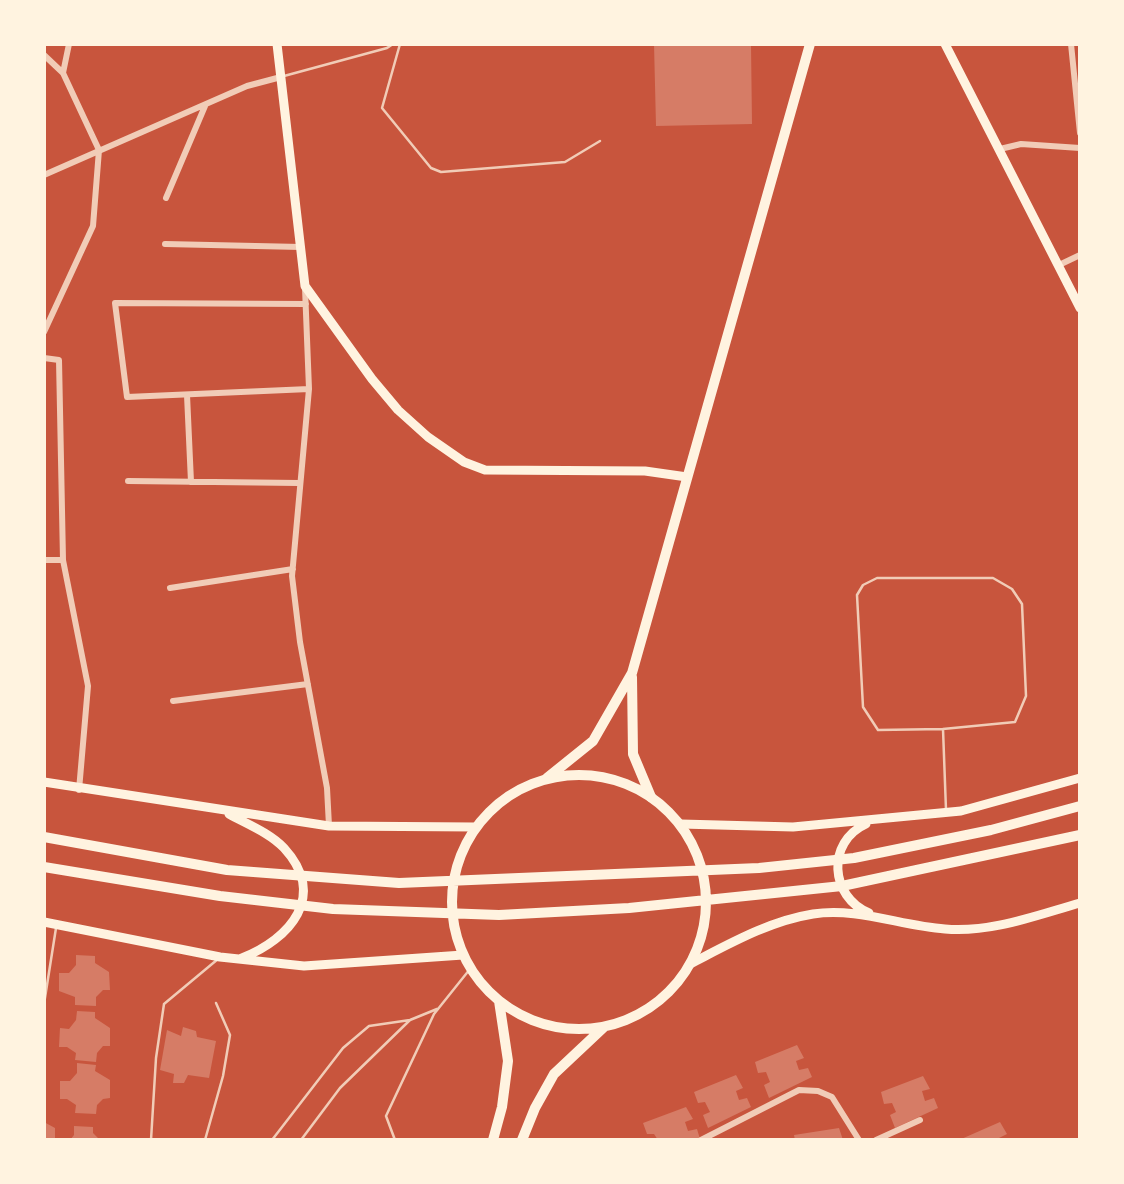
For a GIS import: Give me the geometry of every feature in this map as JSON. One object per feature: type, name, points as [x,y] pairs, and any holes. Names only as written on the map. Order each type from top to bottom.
[{"type":"main road","points":[[277,44],[305,286],[372,379],[398,410],[428,437],[464,462],[485,470],[645,471],[687,477]]},
{"type":"main road","points":[[547,778],[567,775],[604,777],[651,797],[681,824],[702,868],[704,929],[690,964],[674,987],[656,1003],[627,1020],[604,1027],[569,1029],[538,1022],[499,1001],[470,969],[463,955],[452,916],[451,898],[459,858],[475,827],[502,800],[547,778],[593,741],[632,673],[810,44]]},
{"type":"main road","points":[[945,44],[1080,308]]},
{"type":"main road","points":[[632,673],[633,754],[651,797]]},
{"type":"main road","points":[[681,824],[793,827],[946,813],[1080,778]]},
{"type":"main road","points":[[44,782],[79,790],[329,826],[475,827]]},
{"type":"main road","points":[[44,837],[227,870],[399,883],[758,868],[854,858],[991,830],[1080,806]]},
{"type":"main road","points":[[223,811],[283,847],[296,864],[303,894],[298,914],[272,945],[240,958]]},
{"type":"main road","points":[[874,821],[857,828],[844,842],[837,860],[837,878],[852,902],[876,916],[903,924],[948,930],[1002,926],[1080,903]]},
{"type":"main road","points":[[44,867],[220,896],[333,909],[499,915],[629,908],[842,886],[1080,835]]},
{"type":"main road","points":[[690,964],[753,931],[814,914],[876,916]]},
{"type":"main road","points":[[44,922],[220,957],[304,966],[463,955]]},
{"type":"main road","points":[[493,1140],[502,1107],[508,1061],[499,1001]]},
{"type":"main road","points":[[522,1140],[535,1108],[554,1074],[604,1027]]},
{"type":"street","points":[[63,73],[69,44]]},
{"type":"street","points":[[1071,44],[1076,52],[1080,133]]},
{"type":"street","points":[[44,55],[63,73],[99,150],[93,226],[44,332]]},
{"type":"street","points":[[44,175],[247,86],[281,77]]},
{"type":"street","points":[[166,198],[205,106]]},
{"type":"street","points":[[1000,149],[1021,144],[1080,148]]},
{"type":"street","points":[[165,244],[301,247]]},
{"type":"street","points":[[1059,265],[1080,255]]},
{"type":"street","points":[[305,286],[309,389],[293,569],[308,684],[327,788],[329,826]]},
{"type":"street","points":[[306,304],[115,303],[127,397],[309,389]]},
{"type":"street","points":[[44,358],[59,360],[63,560],[88,686],[79,790]]},
{"type":"street","points":[[187,394],[191,482]]},
{"type":"street","points":[[128,481],[299,483]]},
{"type":"street","points":[[44,560],[63,560]]},
{"type":"street","points":[[170,588],[293,569]]},
{"type":"street","points":[[173,701],[308,684]]},
{"type":"street","points":[[701,1140],[799,1090],[818,1090],[832,1097],[859,1140]]},
{"type":"street","points":[[876,1140],[920,1120]]},
{"type":"lane","points":[[281,77],[387,48],[393,44]]},
{"type":"lane","points":[[400,44],[382,108],[431,168],[453,173],[565,162],[600,141]]},
{"type":"lane","points":[[877,578],[993,578],[1012,589],[1022,604],[1026,696],[1015,722],[943,729],[878,730],[863,707],[857,596],[863,585],[877,578]]},
{"type":"lane","points":[[943,729],[946,813]]},
{"type":"lane","points":[[44,1004],[57,925]]},
{"type":"lane","points":[[151,1140],[156,1058],[164,1004],[220,957]]},
{"type":"lane","points":[[396,1140],[386,1116],[438,1010],[470,969]]},
{"type":"lane","points":[[205,1140],[223,1076],[230,1035],[216,1003]]},
{"type":"lane","points":[[272,1140],[343,1048],[369,1026],[410,1020],[438,1010]]},
{"type":"lane","points":[[302,1140],[340,1088],[410,1020]]},
{"type":"building","points":[[654,44],[751,44],[752,124],[656,126]]},
{"type":"building","points":[[76,955],[95,956],[95,963],[109,972],[110,990],[103,990],[96,997],[96,1006],[75,1005],[75,997],[59,991],[59,973],[69,973],[76,965]]},
{"type":"building","points":[[77,1011],[95,1012],[95,1018],[110,1028],[110,1046],[103,1046],[97,1053],[96,1062],[75,1060],[76,1053],[67,1047],[59,1047],[60,1028],[69,1029],[76,1020]]},
{"type":"building","points":[[183,1027],[196,1031],[197,1037],[216,1041],[209,1078],[188,1075],[184,1083],[173,1083],[174,1074],[160,1070],[167,1030],[181,1036]]},
{"type":"building","points":[[797,1045],[804,1058],[796,1061],[799,1070],[808,1068],[812,1077],[769,1098],[764,1085],[770,1082],[766,1072],[758,1073],[755,1062]]},
{"type":"building","points":[[77,1063],[96,1065],[95,1071],[110,1080],[110,1098],[103,1099],[97,1105],[96,1114],[75,1113],[76,1105],[67,1099],[60,1099],[60,1081],[70,1081],[77,1073]]},
{"type":"building","points":[[736,1075],[743,1088],[736,1091],[739,1100],[747,1098],[751,1107],[708,1128],[703,1115],[710,1112],[705,1102],[698,1103],[694,1092]]},
{"type":"building","points":[[923,1076],[930,1089],[922,1091],[925,1101],[934,1098],[938,1108],[895,1128],[890,1115],[896,1112],[892,1103],[884,1104],[881,1092]]},
{"type":"building","points":[[686,1107],[693,1119],[685,1122],[688,1131],[697,1129],[700,1139],[658,1140],[654,1134],[647,1134],[643,1123]]},
{"type":"building","points":[[44,1122],[55,1128],[55,1140],[44,1140]]},
{"type":"building","points":[[1000,1122],[1007,1134],[999,1138],[1001,1140],[959,1140]]},
{"type":"building","points":[[74,1126],[93,1127],[93,1133],[100,1140],[70,1140],[74,1135]]},
{"type":"building","points":[[839,1128],[843,1140],[795,1140],[794,1135]]}]
